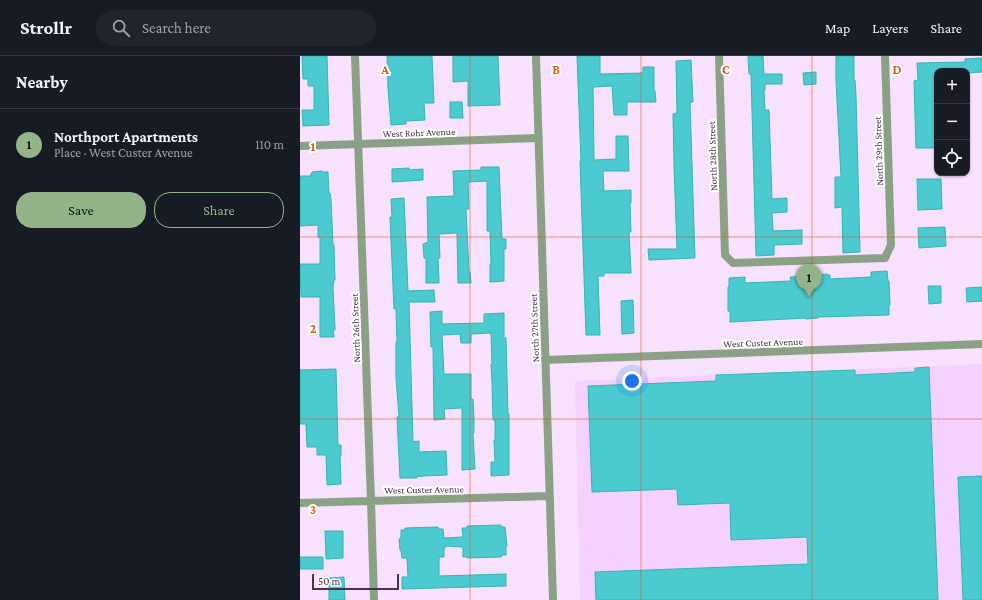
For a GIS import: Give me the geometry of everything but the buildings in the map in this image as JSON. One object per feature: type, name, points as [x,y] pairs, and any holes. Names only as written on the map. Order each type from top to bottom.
[{"type":"street","name":"North 26th Street","points":[[356,56],[374,600]]},
{"type":"street","name":"North 27th Street","points":[[536,56],[553,600]]},
{"type":"street","name":"North 28th Street","points":[[719,56],[725,255],[733,264],[884,258],[891,245]]},
{"type":"street","name":"North 29th Street","points":[[885,56],[891,245]]},
{"type":"street","name":"West Rohr Avenue","points":[[300,146],[539,138]]},
{"type":"street","name":"West Custer Avenue","points":[[545,360],[982,344]]},
{"type":"street","name":"West Custer Avenue","points":[[300,503],[549,496]]},
{"type":"shaded area","points":[[982,364],[982,600],[580,600],[575,381]]},
{"type":"place","name":"Northport Apartments","points":[[809,297]]}]
